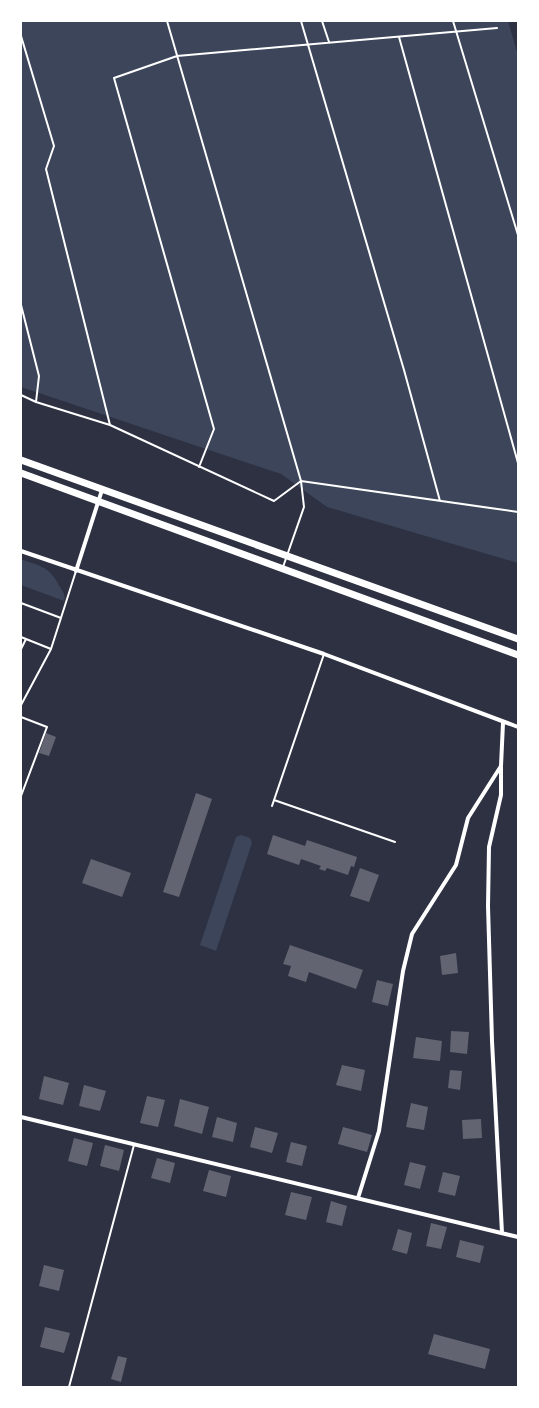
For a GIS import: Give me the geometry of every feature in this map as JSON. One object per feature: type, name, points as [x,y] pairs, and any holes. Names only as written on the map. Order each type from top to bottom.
[{"type":"highway","points":[[21,460],[518,639]]},
{"type":"highway","points":[[21,473],[518,655]]},
{"type":"street","points":[[76,571],[102,490]]},
{"type":"street","points":[[21,551],[76,571],[324,654],[503,723],[518,727]]},
{"type":"street","points":[[502,1233],[492,1041],[488,906],[489,847],[501,795],[503,723]]},
{"type":"street","points":[[358,1198],[379,1132],[402,971],[412,934],[456,865],[468,818],[501,766]]},
{"type":"street","points":[[21,1117],[518,1237]]},
{"type":"lane","points":[[167,21],[301,481],[304,507],[283,569]]},
{"type":"lane","points":[[301,21],[404,370],[440,501]]},
{"type":"lane","points":[[322,21],[329,42]]},
{"type":"lane","points":[[453,21],[518,234]]},
{"type":"lane","points":[[199,467],[214,428],[114,78],[177,56],[497,28]]},
{"type":"lane","points":[[21,36],[54,146],[46,169],[110,425]]},
{"type":"lane","points":[[399,36],[518,463]]},
{"type":"lane","points":[[21,305],[39,376],[36,402]]},
{"type":"lane","points":[[21,395],[36,402],[110,425],[274,501],[301,481],[518,512]]},
{"type":"lane","points":[[21,705],[51,649],[76,571]]},
{"type":"lane","points":[[21,603],[61,619]]},
{"type":"lane","points":[[21,638],[51,649]]},
{"type":"lane","points":[[21,649],[26,639]]},
{"type":"lane","points":[[272,806],[324,654]]},
{"type":"lane","points":[[21,717],[47,727],[21,796]]},
{"type":"lane","points":[[274,800],[395,842]]},
{"type":"lane","points":[[69,1387],[135,1144]]},
{"type":"shaded area","points":[[21,21],[508,21],[518,55],[518,563],[327,507],[281,474],[21,387]]},
{"type":"shaded area","points":[[21,559],[40,566],[48,571],[56,580],[63,592],[65,597],[64,601],[21,585]]},
{"type":"shaded area","points":[[241,835],[250,838],[252,843],[216,951],[200,945],[236,837]]},
{"type":"building","points":[[46,733],[56,737],[49,756],[39,753]]},
{"type":"building","points":[[196,793],[212,799],[179,897],[163,892]]},
{"type":"building","points":[[273,835],[305,846],[307,840],[357,857],[354,867],[351,866],[348,875],[327,868],[325,871],[319,869],[321,866],[301,859],[299,865],[267,854]]},
{"type":"building","points":[[91,859],[131,873],[122,897],[82,883]]},
{"type":"building","points":[[360,868],[379,875],[369,902],[350,896]]},
{"type":"building","points":[[290,945],[363,970],[356,989],[309,972],[306,982],[288,976],[291,966],[283,964]]},
{"type":"building","points":[[456,953],[458,973],[442,975],[440,956]]},
{"type":"building","points":[[377,980],[393,984],[388,1006],[372,1002]]},
{"type":"building","points":[[451,1031],[469,1032],[467,1054],[450,1052]]},
{"type":"building","points":[[416,1037],[442,1041],[440,1061],[413,1058]]},
{"type":"building","points":[[342,1065],[365,1070],[361,1091],[336,1085]]},
{"type":"building","points":[[450,1070],[462,1071],[460,1090],[448,1088]]},
{"type":"building","points":[[44,1076],[69,1083],[63,1105],[39,1099]]},
{"type":"building","points":[[84,1085],[106,1091],[100,1111],[79,1106]]},
{"type":"building","points":[[147,1096],[165,1100],[158,1127],[140,1123]]},
{"type":"building","points":[[180,1099],[209,1107],[202,1134],[174,1126]]},
{"type":"building","points":[[411,1103],[428,1107],[424,1130],[406,1127]]},
{"type":"building","points":[[217,1117],[237,1123],[233,1142],[212,1137]]},
{"type":"building","points":[[481,1119],[482,1138],[463,1139],[462,1120]]},
{"type":"building","points":[[255,1127],[278,1133],[272,1153],[250,1147]]},
{"type":"building","points":[[343,1127],[372,1135],[367,1152],[338,1144]]},
{"type":"building","points":[[74,1138],[93,1143],[87,1166],[68,1161]]},
{"type":"building","points":[[291,1142],[307,1146],[302,1166],[286,1162]]},
{"type":"building","points":[[105,1145],[124,1150],[119,1171],[100,1166]]},
{"type":"building","points":[[157,1158],[175,1163],[170,1183],[151,1178]]},
{"type":"building","points":[[410,1162],[426,1166],[420,1189],[404,1185]]},
{"type":"building","points":[[209,1170],[231,1176],[226,1197],[203,1191]]},
{"type":"building","points":[[443,1172],[460,1176],[455,1196],[438,1192]]},
{"type":"building","points":[[291,1192],[312,1197],[306,1220],[285,1215]]},
{"type":"building","points":[[331,1201],[347,1206],[342,1226],[326,1222]]},
{"type":"building","points":[[431,1223],[447,1227],[441,1249],[426,1246]]},
{"type":"building","points":[[398,1229],[412,1233],[407,1254],[392,1250]]},
{"type":"building","points":[[460,1240],[484,1246],[480,1263],[456,1257]]},
{"type":"building","points":[[44,1265],[64,1270],[59,1291],[39,1286]]},
{"type":"building","points":[[45,1327],[70,1333],[64,1353],[40,1347]]},
{"type":"building","points":[[434,1334],[490,1349],[485,1369],[428,1354]]},
{"type":"building","points":[[118,1356],[127,1358],[121,1382],[111,1379]]}]
